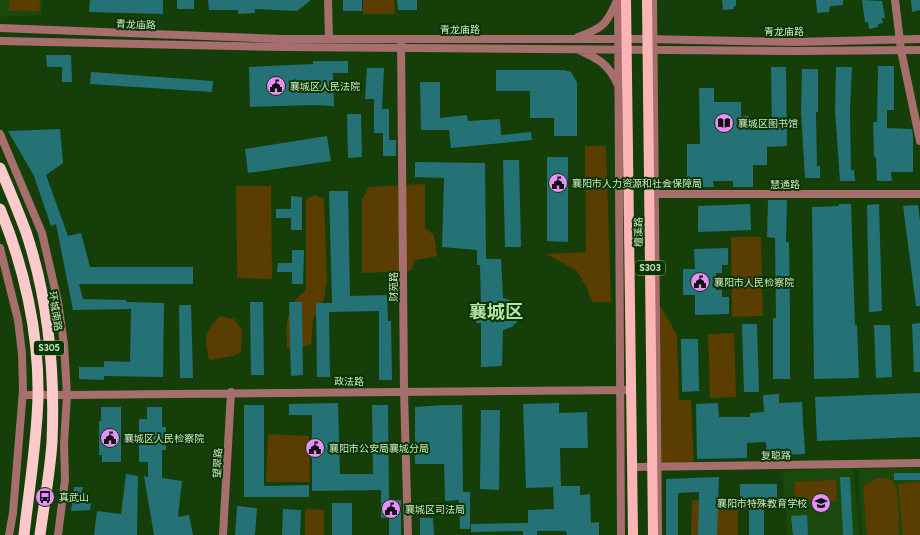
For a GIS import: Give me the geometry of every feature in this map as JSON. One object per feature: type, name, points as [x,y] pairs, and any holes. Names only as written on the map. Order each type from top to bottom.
[{"type":"highway","name":"环城南路","points":[[0,168],[26,233],[40,288],[48,339],[52,395],[52,443],[40,535]]},
{"type":"highway","name":"S305","points":[[0,209],[12,237],[26,296],[34,340],[38,395],[24,535]]},
{"type":"main road","name":"檀溪路","points":[[626,0],[623,44],[632,390],[633,535]]},
{"type":"main road","name":"檀溪路","points":[[647,0],[650,44],[656,467],[653,535]]},
{"type":"street","points":[[328,0],[329,39]]},
{"type":"street","points":[[573,39],[597,30],[608,20],[618,0]]},
{"type":"street","points":[[618,0],[623,44],[619,88],[622,535]]},
{"type":"street","points":[[650,44],[653,0]]},
{"type":"street","points":[[895,0],[901,50],[920,142]]},
{"type":"street","name":"青龙庙路","points":[[0,28],[274,39],[573,39],[623,44]]},
{"type":"street","name":"财苑路","points":[[401,39],[404,391],[408,535]]},
{"type":"street","name":"青龙庙路","points":[[0,41],[401,48],[575,48],[623,44],[920,39]]},
{"type":"street","points":[[0,45],[9,41]]},
{"type":"street","name":"青龙庙路","points":[[650,44],[793,51],[920,50]]},
{"type":"street","points":[[575,48],[600,59],[610,70],[619,88]]},
{"type":"street","points":[[0,134],[42,233],[58,302],[64,344],[67,394],[64,444],[65,480],[58,535]]},
{"type":"street","name":"慧通路","points":[[652,194],[920,194]]},
{"type":"street","points":[[0,248],[18,320],[22,354],[23,395],[13,513],[8,535]]},
{"type":"street","name":"政法路","points":[[23,395],[231,392],[632,390]]},
{"type":"street","name":"望翠路","points":[[223,535],[231,392]]},
{"type":"street","name":"复聪路","points":[[632,467],[920,463]]},
{"type":"street","points":[[656,467],[658,535]]},
{"type":"shaded area","points":[[0,0],[43,0],[41,15],[0,17]]},
{"type":"shaded area","points":[[10,0],[40,0],[39,11],[8,11]]},
{"type":"shaded area","points":[[363,0],[394,0],[395,14],[363,14]]},
{"type":"shaded area","points":[[585,146],[606,146],[611,302],[592,302],[587,288],[577,271],[546,254],[586,252]]},
{"type":"shaded area","points":[[425,184],[425,228],[434,235],[437,256],[415,260],[411,271],[362,273],[362,199],[369,187]]},
{"type":"shaded area","points":[[236,186],[271,186],[272,279],[237,278]]},
{"type":"shaded area","points":[[315,195],[324,199],[327,281],[324,299],[313,319],[311,345],[287,349],[287,324],[290,309],[299,296],[306,290],[306,199]]},
{"type":"shaded area","points":[[731,237],[761,237],[763,316],[732,317]]},
{"type":"shaded area","points":[[656,298],[677,335],[679,400],[691,400],[694,466],[658,467]]},
{"type":"shaded area","points":[[220,316],[234,319],[242,330],[241,352],[233,356],[209,360],[206,346],[208,331]]},
{"type":"shaded area","points":[[734,333],[736,397],[710,398],[708,334]]},
{"type":"shaded area","points":[[268,434],[309,436],[310,482],[266,482]]},
{"type":"shaded area","name":"襄阳市特殊教育学校","points":[[853,468],[859,535],[787,535],[783,471]]},
{"type":"shaded area","points":[[920,468],[920,535],[863,535],[858,469]]},
{"type":"shaded area","points":[[877,478],[889,479],[895,485],[898,506],[899,535],[867,535],[863,489],[866,484]]},
{"type":"shaded area","points":[[836,480],[837,501],[795,503],[794,482]]},
{"type":"shaded area","points":[[920,482],[920,535],[903,535],[898,484]]},
{"type":"shaded area","points":[[692,500],[738,501],[738,535],[691,535]]},
{"type":"shaded area","points":[[305,509],[324,510],[324,535],[305,535]]},
{"type":"building","points":[[90,0],[163,0],[163,14],[89,12]]},
{"type":"building","points":[[177,0],[194,0],[194,9],[177,9]]},
{"type":"building","points":[[208,0],[311,0],[297,11],[255,9],[255,13],[238,14],[238,10],[209,10]]},
{"type":"building","points":[[343,0],[362,0],[362,11],[343,11]]},
{"type":"building","points":[[397,0],[417,0],[417,10],[398,10]]},
{"type":"building","points":[[722,0],[736,0],[736,6],[734,6],[734,9],[723,10]]},
{"type":"building","points":[[816,0],[843,0],[843,5],[830,6],[829,12],[817,13]]},
{"type":"building","points":[[862,0],[882,1],[885,18],[882,18],[883,23],[878,24],[878,27],[869,29],[868,22],[865,22]]},
{"type":"building","points":[[911,0],[920,0],[920,10],[912,12]]},
{"type":"building","points":[[46,55],[71,55],[72,82],[62,82],[62,67],[47,67]]},
{"type":"building","points":[[313,61],[348,61],[348,73],[333,73],[334,106],[313,105],[250,107],[249,67],[313,64]]},
{"type":"building","points":[[878,66],[894,66],[894,110],[887,110],[887,128],[912,129],[913,136],[913,172],[891,172],[892,181],[877,181],[876,158],[874,156],[873,122],[877,122]]},
{"type":"building","name":"襄城区图书馆","points":[[771,67],[786,67],[787,146],[767,147],[767,165],[753,165],[753,187],[733,187],[733,181],[713,181],[714,187],[687,187],[687,144],[700,144],[699,88],[714,88],[714,102],[741,102],[741,116],[749,116],[749,129],[772,129]]},
{"type":"building","points":[[836,67],[852,67],[850,110],[851,170],[854,170],[855,181],[840,181],[835,110]]},
{"type":"building","points":[[367,68],[384,68],[382,109],[389,109],[389,140],[396,140],[396,156],[383,156],[383,133],[374,133],[374,99],[365,99]]},
{"type":"building","points":[[802,69],[818,69],[818,112],[816,112],[817,166],[820,166],[820,178],[805,178],[801,112]]},
{"type":"building","points":[[496,70],[564,70],[571,72],[577,82],[577,136],[554,136],[554,118],[530,118],[530,91],[496,91]]},
{"type":"building","points":[[91,72],[213,81],[212,92],[90,84]]},
{"type":"building","points":[[420,82],[440,82],[440,118],[467,115],[468,121],[500,119],[501,135],[531,132],[532,140],[451,148],[449,130],[421,130]]},
{"type":"building","points":[[347,114],[361,114],[362,157],[348,158]]},
{"type":"building","points":[[60,129],[63,163],[46,175],[68,236],[81,233],[90,267],[193,267],[193,284],[79,284],[83,299],[164,303],[163,377],[104,376],[104,380],[79,379],[79,367],[104,367],[104,361],[130,362],[131,309],[73,310],[56,224],[51,226],[34,176],[8,131]]},
{"type":"building","points":[[327,136],[331,161],[248,173],[245,149]]},
{"type":"building","name":"襄阳市人力资源和社会保障局","points":[[547,157],[568,157],[568,242],[547,241]]},
{"type":"building","points":[[503,160],[519,160],[521,247],[505,247]]},
{"type":"building","points":[[415,162],[485,163],[486,259],[501,259],[503,298],[513,301],[520,314],[518,321],[512,327],[503,330],[502,366],[481,367],[481,323],[476,323],[476,302],[481,302],[480,265],[477,265],[477,250],[442,247],[444,178],[415,177]]},
{"type":"building","points":[[329,191],[348,191],[350,296],[387,295],[388,321],[391,321],[392,380],[379,380],[379,311],[329,312],[330,377],[317,377],[316,303],[332,303]]},
{"type":"building","points":[[291,196],[302,197],[302,230],[291,230],[291,218],[276,218],[276,209],[291,209]]},
{"type":"building","points":[[768,200],[787,200],[786,242],[789,242],[790,379],[773,379],[773,318],[776,318],[775,238],[767,237]]},
{"type":"building","points":[[750,204],[751,230],[698,232],[698,206]]},
{"type":"building","points":[[839,204],[851,204],[855,325],[857,325],[859,378],[814,379],[812,207],[839,206]]},
{"type":"building","points":[[879,204],[882,311],[869,312],[867,205]]},
{"type":"building","points":[[918,205],[920,221],[920,306],[916,306],[903,206]]},
{"type":"building","name":"襄阳市人民检察院","points":[[728,248],[728,265],[722,265],[722,273],[716,273],[716,290],[722,290],[722,297],[729,297],[729,314],[695,315],[695,295],[683,295],[683,269],[695,269],[694,249]]},
{"type":"building","points":[[292,250],[304,250],[303,284],[292,284],[292,272],[277,272],[278,263],[292,263]]},
{"type":"building","points":[[250,302],[263,302],[264,375],[251,375]]},
{"type":"building","points":[[289,302],[302,302],[303,375],[291,376]]},
{"type":"building","points":[[179,305],[191,305],[193,378],[180,378]]},
{"type":"building","points":[[920,323],[920,372],[914,372],[912,324]]},
{"type":"building","points":[[742,324],[757,324],[759,392],[744,392]]},
{"type":"building","points":[[874,325],[890,325],[892,377],[876,378]]},
{"type":"building","points":[[681,339],[698,339],[699,391],[682,392]]},
{"type":"building","points":[[920,393],[920,437],[817,441],[815,397]]},
{"type":"building","points":[[779,394],[779,403],[802,402],[805,454],[782,455],[782,459],[767,460],[766,442],[747,443],[747,458],[697,459],[696,404],[718,403],[719,417],[750,417],[750,413],[764,412],[763,395]]},
{"type":"building","points":[[338,403],[340,474],[373,474],[372,405],[388,405],[389,500],[401,500],[401,535],[389,535],[389,518],[381,518],[381,490],[312,491],[312,415],[289,415],[289,404]]},
{"type":"building","points":[[559,403],[559,413],[587,412],[588,448],[560,448],[561,486],[580,486],[580,495],[590,494],[591,523],[599,522],[599,535],[567,535],[566,531],[537,531],[537,535],[523,535],[523,531],[471,532],[471,524],[528,523],[528,510],[554,509],[553,487],[526,488],[523,404]]},
{"type":"building","points":[[244,405],[264,405],[264,486],[309,485],[309,497],[244,497]]},
{"type":"building","points":[[462,405],[463,492],[470,492],[470,529],[460,529],[459,500],[445,501],[444,464],[415,464],[415,407]]},
{"type":"building","name":"襄城区人民检察院","points":[[101,407],[121,407],[121,462],[102,462],[102,455],[99,455],[99,421],[101,421]]},
{"type":"building","points":[[147,407],[162,407],[162,427],[166,427],[166,450],[162,450],[162,478],[182,481],[178,517],[189,515],[193,535],[154,535],[144,476],[148,477],[148,462],[139,462],[139,419],[147,419]]},
{"type":"building","points":[[481,410],[500,410],[499,490],[480,489]]},
{"type":"building","points":[[894,473],[920,473],[920,480],[894,480]]},
{"type":"building","points":[[126,474],[138,476],[137,535],[94,535],[97,511],[121,514]]},
{"type":"building","points":[[719,477],[717,535],[698,535],[699,492],[678,493],[678,535],[666,535],[666,479]]},
{"type":"building","points":[[840,477],[850,477],[853,535],[843,535]]},
{"type":"building","points":[[740,484],[777,484],[777,501],[764,501],[764,535],[749,535],[749,509],[740,509]]},
{"type":"building","points":[[74,487],[83,487],[80,502],[91,503],[90,510],[71,511]]},
{"type":"building","points":[[332,503],[352,503],[352,535],[332,535]]},
{"type":"building","points":[[237,506],[257,508],[255,535],[235,535]]},
{"type":"building","points":[[283,509],[301,510],[300,535],[282,535]]},
{"type":"building","points":[[807,515],[808,535],[793,535],[791,516]]},
{"type":"building","points":[[420,518],[433,518],[434,535],[420,535]]},
{"type":"place","name":"襄城区人民法院","points":[[276,86]]},
{"type":"place","name":"襄城区图书馆","points":[[724,123]]},
{"type":"place","name":"襄阳市人力资源和社会保障局","points":[[558,183]]},
{"type":"place","name":"襄阳市人民检察院","points":[[700,282]]},
{"type":"place","name":"襄城区人民检察院","points":[[110,438]]},
{"type":"place","name":"襄阳市公安局襄城分局","points":[[315,448]]},
{"type":"place","name":"真武山","points":[[45,497]]},
{"type":"place","name":"襄阳市特殊教育学校","points":[[821,503]]},
{"type":"place","name":"襄城区司法局","points":[[391,509]]},
{"type":"district","name":"襄城区","points":[[496,312]]}]
